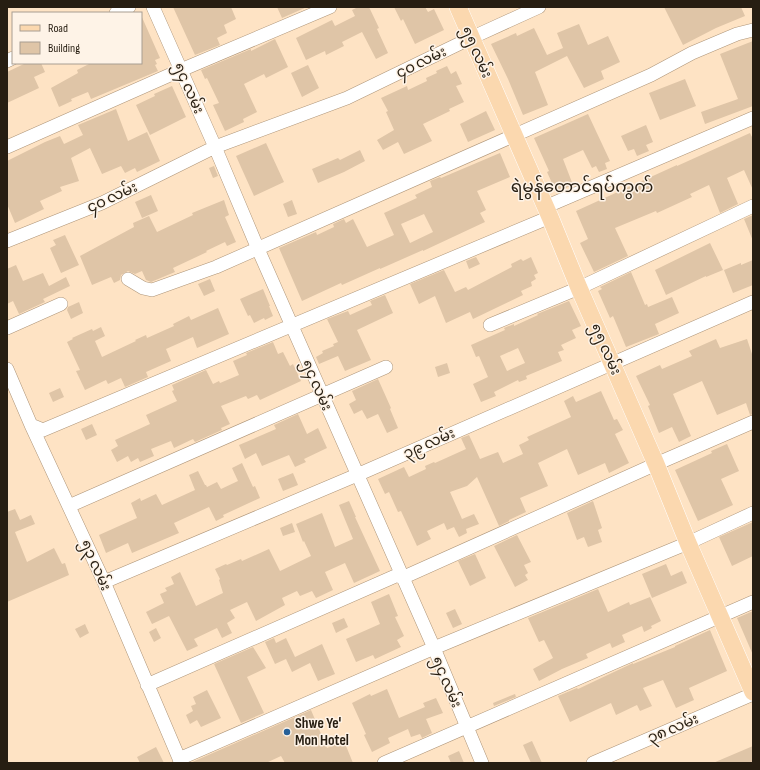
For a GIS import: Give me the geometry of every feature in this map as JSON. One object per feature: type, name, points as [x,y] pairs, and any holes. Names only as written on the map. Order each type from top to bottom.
[{"type":"main road","name":"၅၅ လမ်း","points":[[458,7],[656,464],[688,543],[753,693]]},
{"type":"street","points":[[118,12],[129,7]]},
{"type":"street","name":"၅၄ လမ်း","points":[[153,7],[215,146],[258,249],[401,576],[434,648],[482,763]]},
{"type":"street","points":[[7,147],[181,70],[330,7]]},
{"type":"street","name":"၄၀ လမ်း","points":[[7,240],[102,202],[215,146],[347,98],[539,7]]},
{"type":"street","points":[[128,279],[144,288],[152,290],[216,267],[650,75],[692,53],[738,34],[753,30]]},
{"type":"street","points":[[31,425],[43,430],[291,325],[547,212],[753,118]]},
{"type":"street","points":[[490,325],[579,288],[753,206]]},
{"type":"street","name":"၃၉ လမ်း","points":[[104,582],[357,475],[753,302]]},
{"type":"street","points":[[7,328],[61,304]]},
{"type":"street","points":[[69,506],[386,367]]},
{"type":"street","name":"၅၃ လမ်း","points":[[7,368],[31,425],[104,582],[180,761]]},
{"type":"street","points":[[147,685],[753,422]]},
{"type":"street","points":[[180,761],[434,648],[688,543],[753,513]]},
{"type":"street","points":[[384,763],[753,602]]},
{"type":"street","name":"၃၈ လမ်း","points":[[594,763],[753,693]]},
{"type":"building","points":[[173,7],[231,7],[236,19],[224,25],[227,33],[217,38],[220,45],[195,55]]},
{"type":"building","points":[[277,7],[307,7],[282,18]]},
{"type":"building","points":[[358,7],[369,7],[379,28],[377,29],[388,53],[376,59],[362,32],[342,42],[344,46],[326,55],[325,51],[306,60],[296,38],[332,20],[335,26],[355,16],[352,10]]},
{"type":"building","points":[[394,7],[425,7],[428,12],[434,9],[444,30],[415,44],[403,19],[401,21]]},
{"type":"building","points":[[664,7],[741,7],[745,16],[716,28],[683,45]]},
{"type":"building","points":[[142,17],[160,58],[155,60],[157,64],[155,65],[158,71],[91,99],[88,92],[71,99],[72,101],[59,107],[51,88],[78,73],[77,70],[89,64],[142,64]]},
{"type":"building","points":[[579,24],[588,45],[608,36],[620,62],[601,71],[604,79],[584,88],[567,56],[535,72],[548,105],[523,115],[491,44],[516,33],[517,36],[534,28],[547,55],[563,48],[557,33]]},
{"type":"building","points":[[275,39],[288,67],[266,78],[264,74],[244,84],[257,112],[243,119],[244,122],[225,131],[213,105],[219,103],[207,78],[205,79],[201,70],[251,49],[251,51]]},
{"type":"building","points":[[753,41],[753,106],[705,124],[701,112],[738,99],[720,54]]},
{"type":"building","points":[[24,64],[41,64],[45,72],[34,77],[39,88],[7,103],[7,72]]},
{"type":"building","points":[[308,65],[319,88],[302,97],[291,73]]},
{"type":"building","points":[[447,66],[451,74],[456,71],[462,84],[456,86],[464,102],[449,109],[450,111],[423,124],[432,141],[404,154],[398,142],[383,150],[377,140],[394,130],[386,112],[388,111],[381,98],[407,86],[408,90],[427,81],[426,78]]},
{"type":"building","points":[[685,79],[696,106],[660,120],[649,93]]},
{"type":"building","points":[[172,86],[186,117],[150,135],[136,105],[155,96],[154,94]]},
{"type":"building","points":[[116,109],[128,141],[147,132],[160,161],[137,172],[135,168],[125,173],[121,166],[102,174],[90,148],[71,158],[79,181],[60,187],[62,191],[40,201],[44,209],[15,223],[7,204],[7,161],[60,136],[64,144],[83,135],[78,125]]},
{"type":"building","points":[[486,111],[495,130],[468,142],[460,124]]},
{"type":"building","points":[[588,114],[610,161],[605,163],[607,169],[599,172],[596,166],[592,168],[583,150],[563,159],[573,185],[556,192],[547,172],[549,171],[534,138]]},
{"type":"building","points":[[646,125],[653,142],[646,145],[649,151],[637,156],[634,149],[628,151],[621,136]]},
{"type":"building","points":[[750,133],[753,139],[753,190],[744,170],[727,178],[738,204],[720,213],[709,185],[690,194],[692,197],[657,213],[656,211],[615,228],[628,256],[594,272],[580,243],[588,239],[576,211]]},
{"type":"building","points":[[266,143],[284,182],[254,196],[236,156]]},
{"type":"building","points":[[360,150],[365,161],[318,183],[312,169],[338,158],[340,160]]},
{"type":"building","points":[[500,153],[510,177],[477,191],[486,210],[480,213],[485,222],[423,251],[342,285],[341,283],[302,301],[279,248],[316,232],[317,235],[334,227],[333,224],[344,219],[346,223],[353,219],[367,247],[394,235],[384,213],[417,198],[415,195],[432,187],[430,181],[440,177],[441,178]],"holes":[[[424,214],[433,232],[410,243],[401,224]]]},
{"type":"building","points":[[214,166],[218,176],[213,178],[209,168]]},
{"type":"building","points":[[151,195],[158,211],[142,218],[135,202]]},
{"type":"building","points":[[224,200],[229,215],[225,217],[236,242],[227,246],[225,242],[173,268],[175,272],[151,282],[146,280],[142,271],[135,274],[128,271],[121,275],[120,280],[114,283],[111,277],[92,285],[80,256],[134,227],[133,223],[149,216],[157,232],[193,215],[192,213]]},
{"type":"building","points":[[292,200],[297,214],[288,217],[283,204]]},
{"type":"building","points":[[753,215],[753,241],[744,219]]},
{"type":"building","points":[[65,235],[79,265],[61,273],[50,248],[56,245],[53,240]]},
{"type":"building","points":[[710,243],[723,270],[706,276],[666,295],[655,270]]},
{"type":"building","points":[[476,257],[480,264],[469,269],[466,261]]},
{"type":"building","points":[[531,257],[538,273],[534,275],[536,279],[531,282],[532,286],[521,291],[523,295],[473,319],[470,312],[446,323],[435,296],[419,304],[410,284],[444,270],[455,292],[466,287],[468,290],[512,267],[511,264],[521,259],[523,261]]},
{"type":"building","points":[[753,260],[753,285],[733,293],[724,270]]},
{"type":"building","points":[[16,265],[23,281],[43,273],[49,286],[66,277],[70,286],[43,299],[45,302],[19,314],[13,301],[7,304],[7,269]]},
{"type":"building","points":[[631,272],[645,305],[647,304],[648,307],[672,297],[679,313],[655,324],[659,334],[626,347],[613,316],[610,318],[598,291],[602,289],[600,287]]},
{"type":"building","points":[[210,279],[215,291],[204,296],[198,284]]},
{"type":"building","points":[[263,289],[273,316],[265,320],[264,318],[254,323],[250,315],[248,316],[240,299]]},
{"type":"building","points":[[385,295],[393,313],[357,330],[371,360],[345,371],[338,356],[319,364],[316,357],[323,353],[322,351],[334,346],[333,344],[338,342],[327,319],[348,311],[350,315],[372,305],[370,301]]},
{"type":"building","points":[[569,301],[581,326],[572,330],[576,338],[561,345],[564,350],[558,352],[562,361],[526,376],[527,379],[519,382],[518,380],[494,392],[496,396],[481,402],[473,384],[488,377],[479,356],[476,357],[471,345],[505,330],[504,328],[514,324],[514,326],[538,315],[537,314]],"holes":[[[518,348],[525,363],[507,371],[500,356]]]},
{"type":"building","points":[[79,302],[83,313],[71,319],[67,310],[68,307]]},
{"type":"building","points":[[218,308],[229,334],[197,348],[193,337],[166,349],[171,361],[146,372],[148,377],[125,387],[121,378],[108,384],[106,380],[85,390],[76,371],[80,370],[67,342],[73,339],[72,338],[92,329],[93,331],[101,327],[105,336],[95,341],[102,357],[146,335],[147,338],[174,326],[173,324],[189,316],[191,320]]},
{"type":"building","points":[[716,339],[720,348],[747,339],[753,357],[753,414],[750,415],[746,403],[717,415],[702,381],[673,394],[691,436],[679,442],[672,427],[659,433],[648,406],[650,405],[636,376],[660,365],[662,369],[692,356],[689,351]]},
{"type":"building","points":[[273,342],[278,354],[283,352],[290,366],[293,364],[301,381],[260,400],[257,395],[248,399],[246,396],[221,406],[230,424],[221,428],[222,430],[195,442],[193,439],[174,448],[171,441],[151,449],[154,456],[140,462],[138,458],[131,462],[128,456],[117,462],[111,450],[118,446],[115,440],[150,424],[146,415],[177,401],[172,391],[174,390],[172,385],[206,370],[213,384],[219,381],[220,383],[239,375],[233,361],[247,355],[246,353]]},
{"type":"building","points":[[447,363],[450,373],[438,377],[435,367]]},
{"type":"building","points":[[378,379],[398,428],[387,433],[378,414],[367,419],[362,410],[354,414],[349,404],[356,400],[352,391]]},
{"type":"building","points":[[60,388],[64,397],[53,402],[49,393]]},
{"type":"building","points":[[601,391],[614,420],[617,419],[623,430],[615,434],[629,463],[609,473],[605,463],[578,475],[567,449],[538,463],[548,486],[520,498],[526,512],[499,526],[477,477],[467,486],[450,492],[462,519],[474,514],[479,524],[466,529],[467,533],[459,537],[454,527],[447,530],[444,523],[427,531],[431,539],[417,546],[401,511],[398,512],[389,492],[385,494],[378,479],[404,467],[409,477],[426,469],[425,466],[466,449],[461,438],[469,435],[480,459],[498,452],[503,463],[523,454],[519,445],[529,440],[527,437],[571,417],[564,401],[573,396],[576,402]]},
{"type":"building","points":[[298,414],[307,434],[318,428],[327,448],[304,459],[306,462],[295,467],[289,455],[262,466],[256,453],[245,459],[239,445],[276,429],[274,425]]},
{"type":"building","points":[[92,424],[97,435],[86,440],[81,429]]},
{"type":"building","points":[[727,444],[739,471],[721,479],[733,505],[698,521],[675,470],[712,453],[711,451]]},
{"type":"building","points":[[242,463],[260,498],[223,515],[224,517],[216,521],[209,507],[174,523],[179,533],[132,553],[128,543],[106,553],[99,535],[137,518],[131,503],[140,498],[141,501],[156,494],[162,505],[195,490],[189,475],[198,471],[207,487],[217,482],[221,489],[238,481],[232,468]]},
{"type":"building","points":[[293,473],[298,485],[283,491],[278,479]]},
{"type":"building","points":[[349,501],[380,571],[354,583],[345,563],[325,572],[333,590],[316,598],[312,591],[300,596],[297,591],[282,598],[285,605],[256,621],[247,602],[230,610],[235,618],[227,623],[232,633],[222,638],[217,628],[194,639],[198,646],[187,651],[169,616],[152,624],[146,612],[164,603],[160,594],[167,591],[165,588],[174,584],[171,577],[180,572],[196,606],[223,593],[220,579],[215,569],[226,564],[227,565],[241,559],[242,561],[269,549],[280,571],[311,556],[304,541],[303,542],[296,524],[322,513],[335,547],[353,539],[339,505]]},
{"type":"building","points":[[593,501],[602,528],[598,530],[602,542],[588,547],[584,537],[577,540],[567,513]]},
{"type":"building","points":[[15,509],[20,520],[31,515],[35,524],[15,532],[27,562],[54,548],[62,564],[65,563],[69,575],[7,602],[7,512]]},
{"type":"building","points":[[753,522],[753,556],[732,566],[719,537]]},
{"type":"building","points":[[292,523],[295,532],[283,536],[280,528]]},
{"type":"building","points":[[517,535],[531,562],[524,565],[528,573],[525,575],[528,580],[515,587],[494,546]]},
{"type":"building","points":[[475,554],[486,578],[470,586],[458,561]]},
{"type":"building","points":[[666,564],[671,576],[682,571],[687,583],[652,598],[642,574]]},
{"type":"building","points":[[598,589],[608,612],[629,602],[630,605],[650,597],[661,621],[651,626],[652,628],[644,632],[642,626],[622,635],[625,642],[612,648],[610,643],[586,654],[588,658],[539,681],[533,669],[553,658],[544,640],[539,642],[528,618]]},
{"type":"building","points":[[389,594],[398,616],[395,617],[404,636],[397,640],[401,647],[375,659],[373,655],[356,662],[346,639],[380,624],[371,602]]},
{"type":"building","points":[[455,609],[462,624],[453,628],[446,613]]},
{"type":"building","points":[[753,611],[753,655],[737,618]]},
{"type":"building","points":[[344,618],[348,627],[336,633],[332,623]]},
{"type":"building","points":[[85,624],[89,633],[80,638],[75,629]]},
{"type":"building","points":[[156,628],[161,638],[154,642],[149,632]]},
{"type":"building","points":[[710,630],[727,671],[689,688],[694,700],[676,708],[663,680],[643,688],[652,706],[640,711],[637,705],[616,715],[611,703],[570,722],[558,696],[577,688],[578,689],[633,663],[675,647]]},
{"type":"building","points":[[274,638],[276,643],[286,638],[295,657],[322,644],[335,674],[318,681],[310,663],[292,672],[286,659],[275,664],[265,642]]},
{"type":"building","points":[[253,647],[266,668],[247,677],[264,713],[241,723],[214,664]]},
{"type":"building","points":[[387,689],[399,718],[425,707],[423,703],[436,698],[443,713],[426,719],[432,733],[422,738],[420,734],[411,737],[408,729],[388,738],[390,743],[372,752],[364,735],[366,734],[352,703],[370,694],[371,696]]},
{"type":"building","points":[[207,690],[221,718],[201,727],[197,720],[190,724],[186,715],[193,711],[191,706],[196,704],[193,697]]},
{"type":"building","points":[[515,694],[516,697],[494,706],[493,703]]},
{"type":"building","name":"Shwe Ye' Mon Hotel","points":[[311,710],[327,748],[344,741],[353,763],[285,763],[281,756],[266,763],[190,763]]},
{"type":"building","points":[[532,741],[542,763],[531,763],[523,745]]},
{"type":"building","points":[[753,746],[753,763],[713,763]]},
{"type":"building","points":[[156,747],[164,763],[140,763],[137,757]]},
{"type":"building","points":[[459,751],[464,763],[451,763],[448,756]]},
{"type":"place","name":"Shwe Ye' Mon Hotel","points":[[287,732]]},
{"type":"district","name":"ရဲမွန်တောင်ရပ်ကွက်","points":[[582,186]]}]
